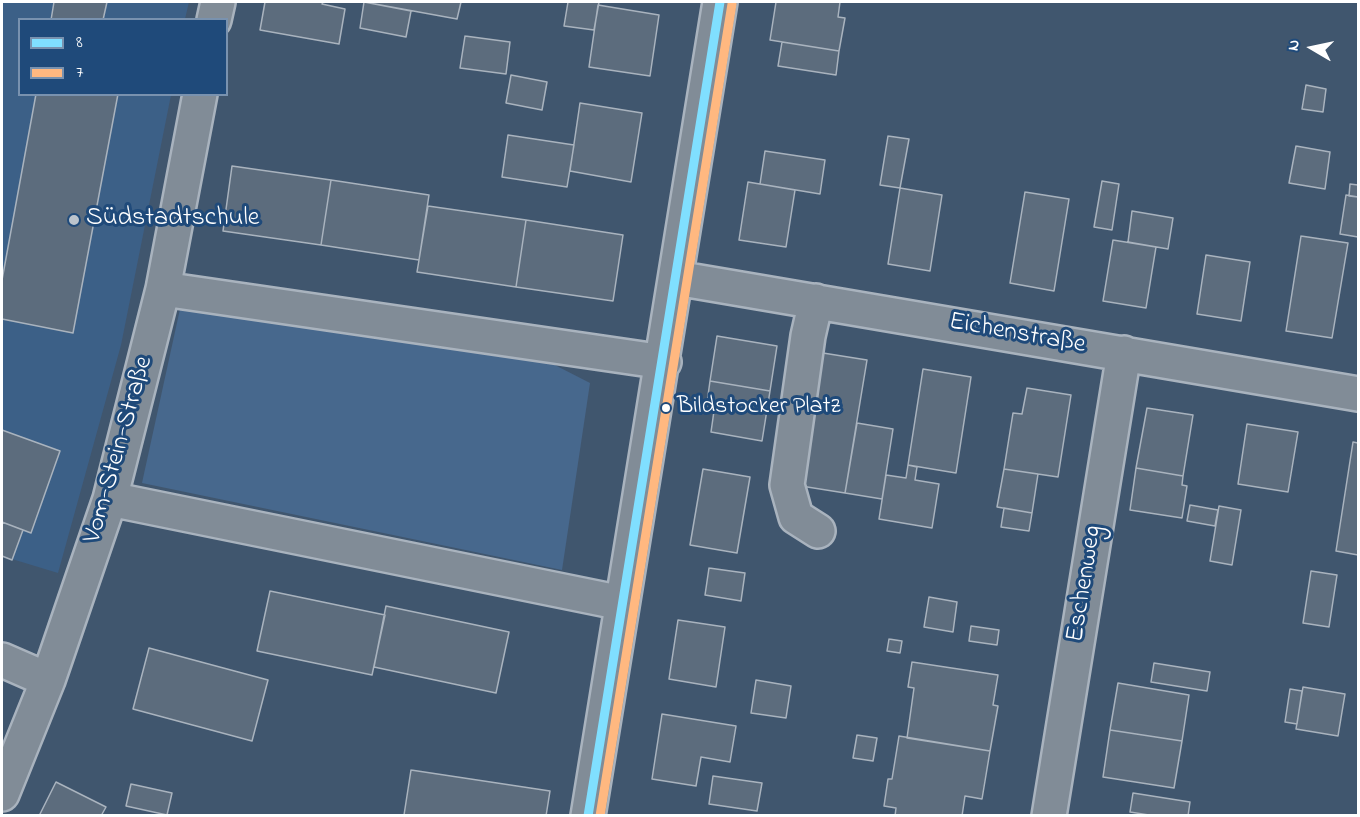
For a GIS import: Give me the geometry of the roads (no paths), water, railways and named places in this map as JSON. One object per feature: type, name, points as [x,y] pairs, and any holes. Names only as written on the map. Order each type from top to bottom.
[{"type":"street","points":[[214,18],[218,2]]},
{"type":"street","points":[[588,816],[664,362],[720,2]]},
{"type":"street","name":"Vom-Stein-Straße","points":[[2,794],[48,680],[110,499],[163,289],[200,96]]},
{"type":"street","name":"Eichenstraße","points":[[676,278],[1359,394]]},
{"type":"street","points":[[163,289],[664,362]]},
{"type":"street","points":[[816,301],[808,336],[787,485],[796,517],[818,531]]},
{"type":"street","name":"Eschenweg","points":[[1049,816],[1124,353]]},
{"type":"street","points":[[110,499],[622,603]]},
{"type":"street","points":[[2,660],[48,680]]},
{"type":"place","name":"Südstadtschule","points":[[74,220]]},
{"type":"place","name":"Bildstocker Platz","points":[[666,408]]}]
